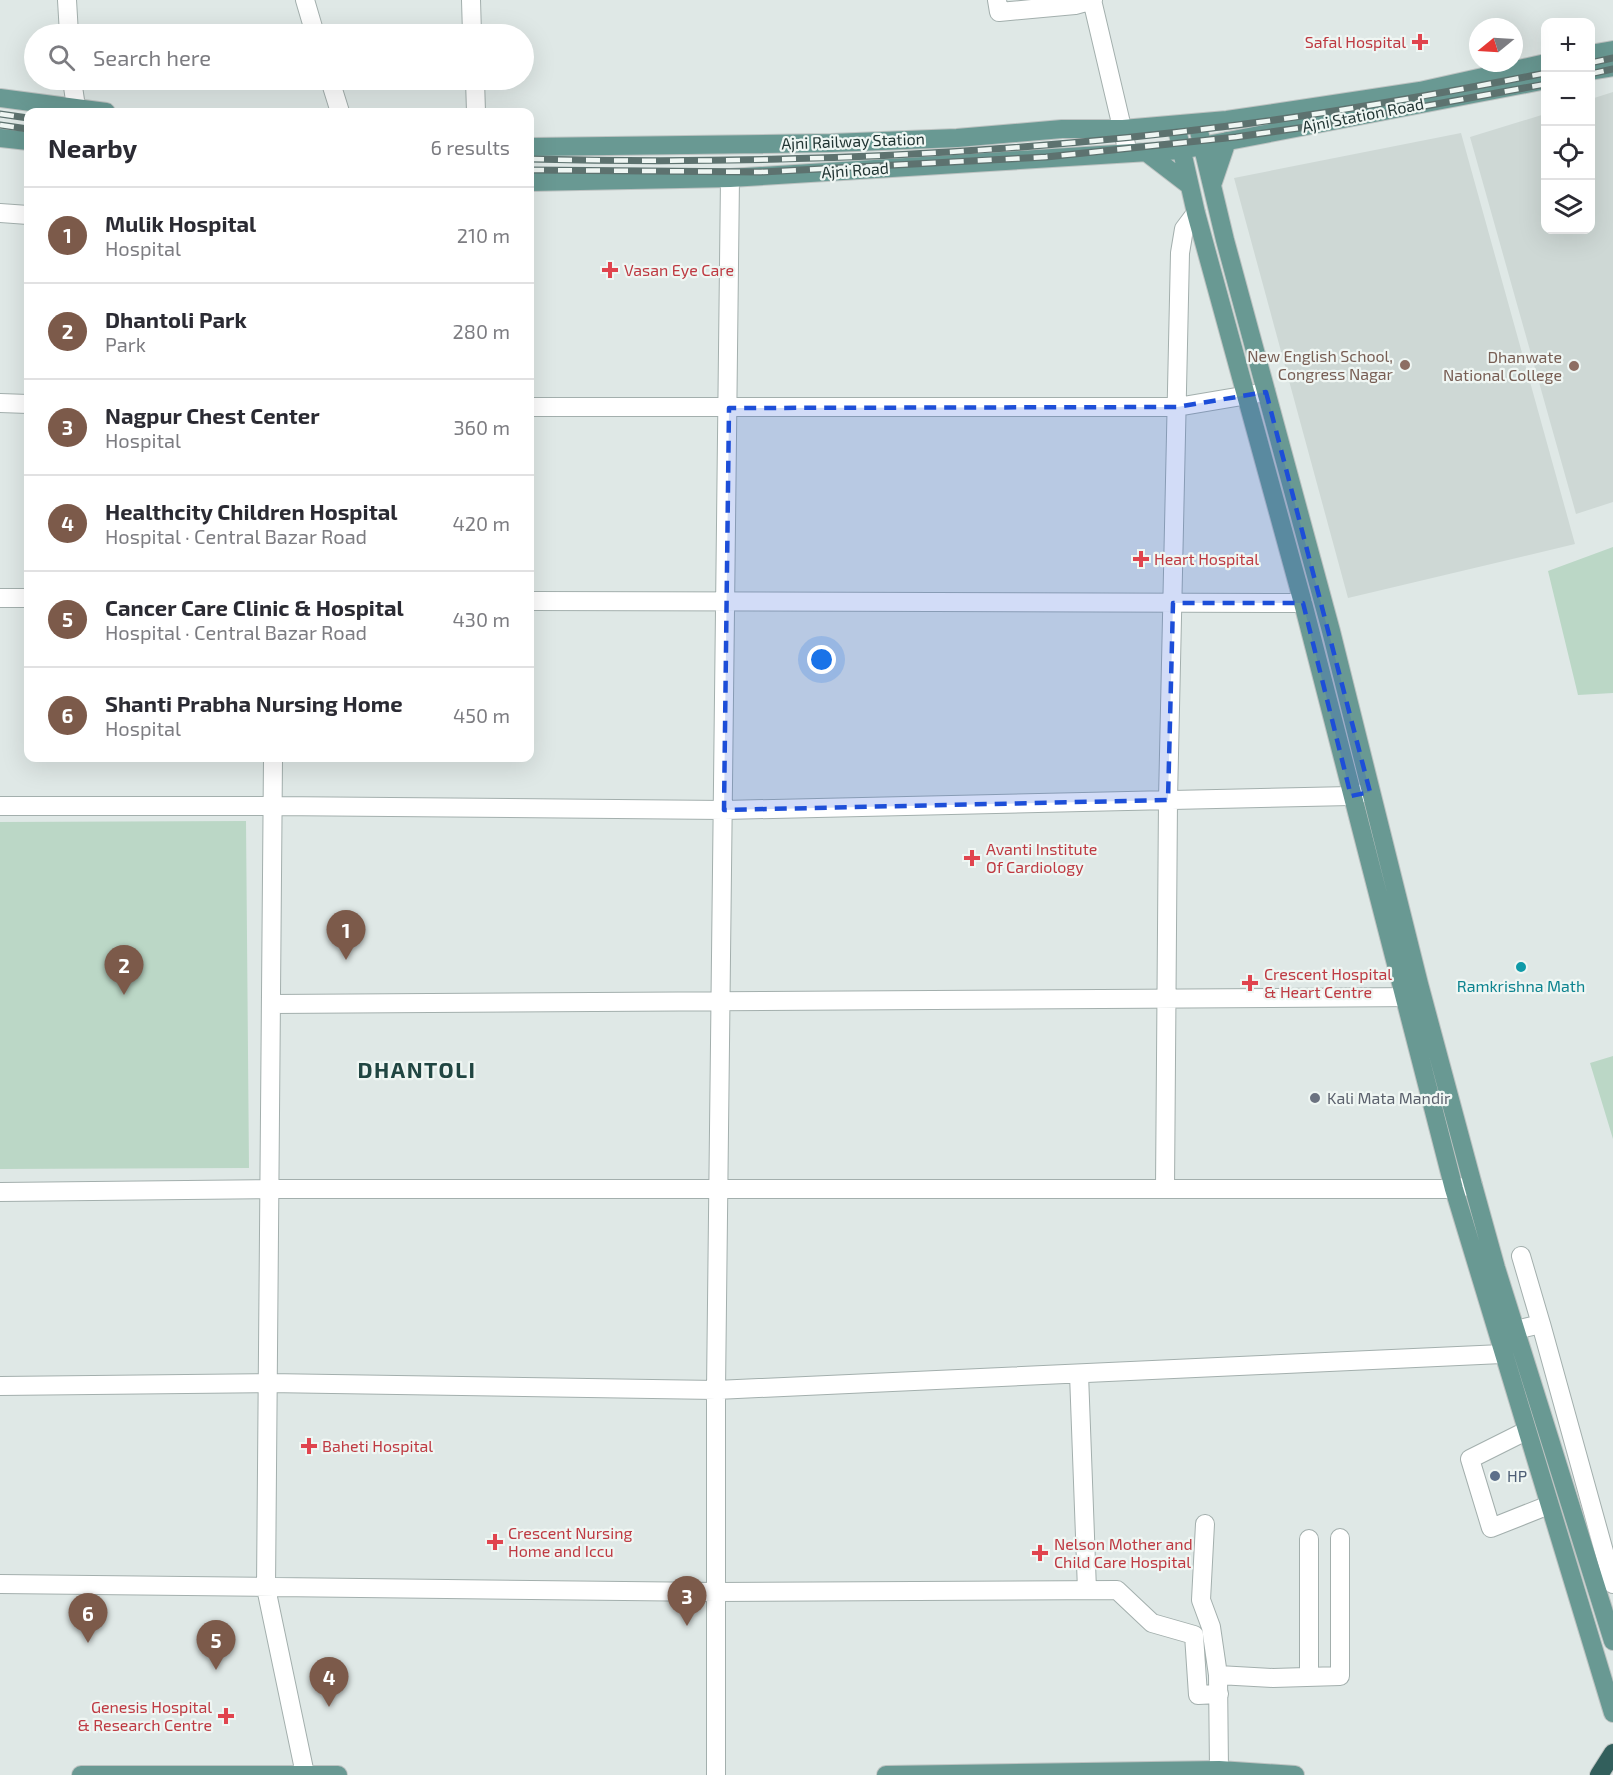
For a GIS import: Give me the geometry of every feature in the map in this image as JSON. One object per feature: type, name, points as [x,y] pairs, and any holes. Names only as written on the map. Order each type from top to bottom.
[{"type":"highway","points":[[1599,1775],[1613,1753]]},
{"type":"main road","points":[[1595,53],[1613,50]]},
{"type":"main road","name":"Ajni Railway Station","points":[[534,147],[831,143],[957,138],[1062,129],[1123,129],[1176,125],[1420,91],[1541,64]]},
{"type":"main road","points":[[1595,70],[1613,66]]},
{"type":"main road","name":"Ajni Station Road","points":[[1181,150],[1541,81]]},
{"type":"main road","points":[[0,98],[82,108]]},
{"type":"main road","points":[[1197,123],[1266,392],[1331,631],[1370,792],[1454,1189],[1502,1354],[1585,1615],[1613,1713]]},
{"type":"main road","points":[[1176,125],[1189,185],[1244,398],[1303,603],[1351,796],[1516,1329],[1608,1609],[1613,1641]]},
{"type":"main road","points":[[0,138],[24,141]]},
{"type":"main road","points":[[1212,186],[1227,141]]},
{"type":"main road","name":"Ajni Road","points":[[534,182],[730,178],[1181,150]]},
{"type":"main road","points":[[1137,153],[1189,185]]},
{"type":"main road","points":[[886,1775],[1149,1773],[1219,1770],[1295,1775]]},
{"type":"main road","points":[[81,1775],[338,1775]]},
{"type":"street","points":[[68,0],[69,24]]},
{"type":"street","points":[[305,0],[312,24]]},
{"type":"street","points":[[471,0],[472,24]]},
{"type":"street","points":[[997,0],[999,12],[1092,0],[1123,129],[1137,153]]},
{"type":"street","points":[[73,90],[76,107]]},
{"type":"street","points":[[333,90],[339,108]]},
{"type":"street","points":[[475,90],[476,108]]},
{"type":"street","points":[[717,1775],[716,1389],[730,178]]},
{"type":"street","points":[[0,213],[24,214]]},
{"type":"street","points":[[1165,1189],[1168,800],[1180,253],[1184,229],[1196,213]]},
{"type":"street","points":[[534,407],[1177,407],[1244,398],[1266,392]]},
{"type":"street","points":[[0,403],[24,404]]},
{"type":"street","points":[[0,598],[24,598]]},
{"type":"street","points":[[534,601],[1303,603]]},
{"type":"street","points":[[273,762],[272,1189],[266,1588],[305,1775]]},
{"type":"street","points":[[0,806],[724,810],[1351,796],[1370,792]]},
{"type":"street","points":[[272,1004],[721,999],[1413,998]]},
{"type":"street","points":[[0,1192],[272,1189],[1454,1189],[1473,1185]]},
{"type":"street","points":[[1521,1256],[1613,1584]]},
{"type":"street","points":[[1516,1329],[1541,1324]]},
{"type":"street","points":[[0,1386],[268,1383],[716,1389],[1502,1354]]},
{"type":"street","points":[[1079,1374],[1087,1590]]},
{"type":"street","points":[[1526,1431],[1470,1459],[1491,1527],[1549,1505]]},
{"type":"street","points":[[1205,1524],[1201,1600],[1211,1627],[1218,1675],[1219,1770]]},
{"type":"street","points":[[1218,1675],[1340,1676],[1340,1538]]},
{"type":"street","points":[[1309,1539],[1309,1677]]},
{"type":"street","points":[[0,1584],[716,1592],[1116,1590],[1152,1623],[1194,1635],[1198,1695],[1218,1694]]},
{"type":"street","points":[[1585,1615],[1608,1609]]},
{"type":"highlighted area","points":[[1266,392],[1370,792],[1351,796],[1303,603],[1173,603],[1168,800],[724,810],[729,408],[1177,407]]},
{"type":"shaded area","name":"Dhanwate National College","points":[[1613,92],[1613,502],[1576,514],[1470,137],[1541,115],[1541,234],[1595,234],[1595,98]]},
{"type":"shaded area","name":"New English School, Congress Nagar","points":[[1461,133],[1575,544],[1348,598],[1234,178]]},
{"type":"green space","points":[[1613,547],[1613,693],[1578,695],[1548,571]]},
{"type":"green space","points":[[246,821],[249,1168],[0,1169],[0,822]]},
{"type":"green space","points":[[1613,1056],[1613,1139],[1590,1063]]},
{"type":"railway","points":[[1595,62],[1613,58]]},
{"type":"railway","points":[[1595,73],[1613,69]]},
{"type":"railway","points":[[534,159],[795,159],[884,156],[1061,144],[1276,120],[1392,102],[1541,74]]},
{"type":"railway","points":[[534,170],[761,172],[1046,157],[1236,137],[1327,124],[1541,85]]},
{"type":"railway","points":[[0,114],[24,117]]},
{"type":"railway","points":[[0,125],[24,128]]},
{"type":"place","name":"Safal Hospital","points":[[1420,42]]},
{"type":"place","name":"Vasan Eye Care","points":[[610,270]]},
{"type":"place","name":"New English School, Congress Nagar","points":[[1405,365]]},
{"type":"place","name":"Dhanwate National College","points":[[1574,366]]},
{"type":"place","name":"Heart Hospital","points":[[1141,559]]},
{"type":"place","name":"Avanti Institute Of Cardiology","points":[[972,858]]},
{"type":"place","name":"Mulik Hospital","points":[[346,960]]},
{"type":"place","name":"Ramkrishna Math","points":[[1521,967]]},
{"type":"place","name":"Crescent Hospital & Heart Centre","points":[[1250,983]]},
{"type":"place","name":"Dhantoli Park","points":[[124,995]]},
{"type":"place","name":"Kali Mata Mandir","points":[[1315,1098]]},
{"type":"place","name":"Baheti Hospital","points":[[309,1446]]},
{"type":"place","name":"HP","points":[[1495,1476]]},
{"type":"place","name":"Crescent Nursing Home and Iccu","points":[[495,1542]]},
{"type":"place","name":"Nelson Mother and Child Care Hospital","points":[[1040,1553]]},
{"type":"place","name":"Nagpur Chest Center","points":[[687,1626]]},
{"type":"place","name":"Shanti Prabha Nursing Home","points":[[88,1643]]},
{"type":"place","name":"Cancer Care Clinic & Hospital","points":[[216,1670]]},
{"type":"place","name":"Healthcity Children Hospital","points":[[329,1707]]},
{"type":"place","name":"Genesis Hospital & Research Centre","points":[[226,1716]]},
{"type":"district","name":"DHANTOLI","points":[[417,1070]]}]
